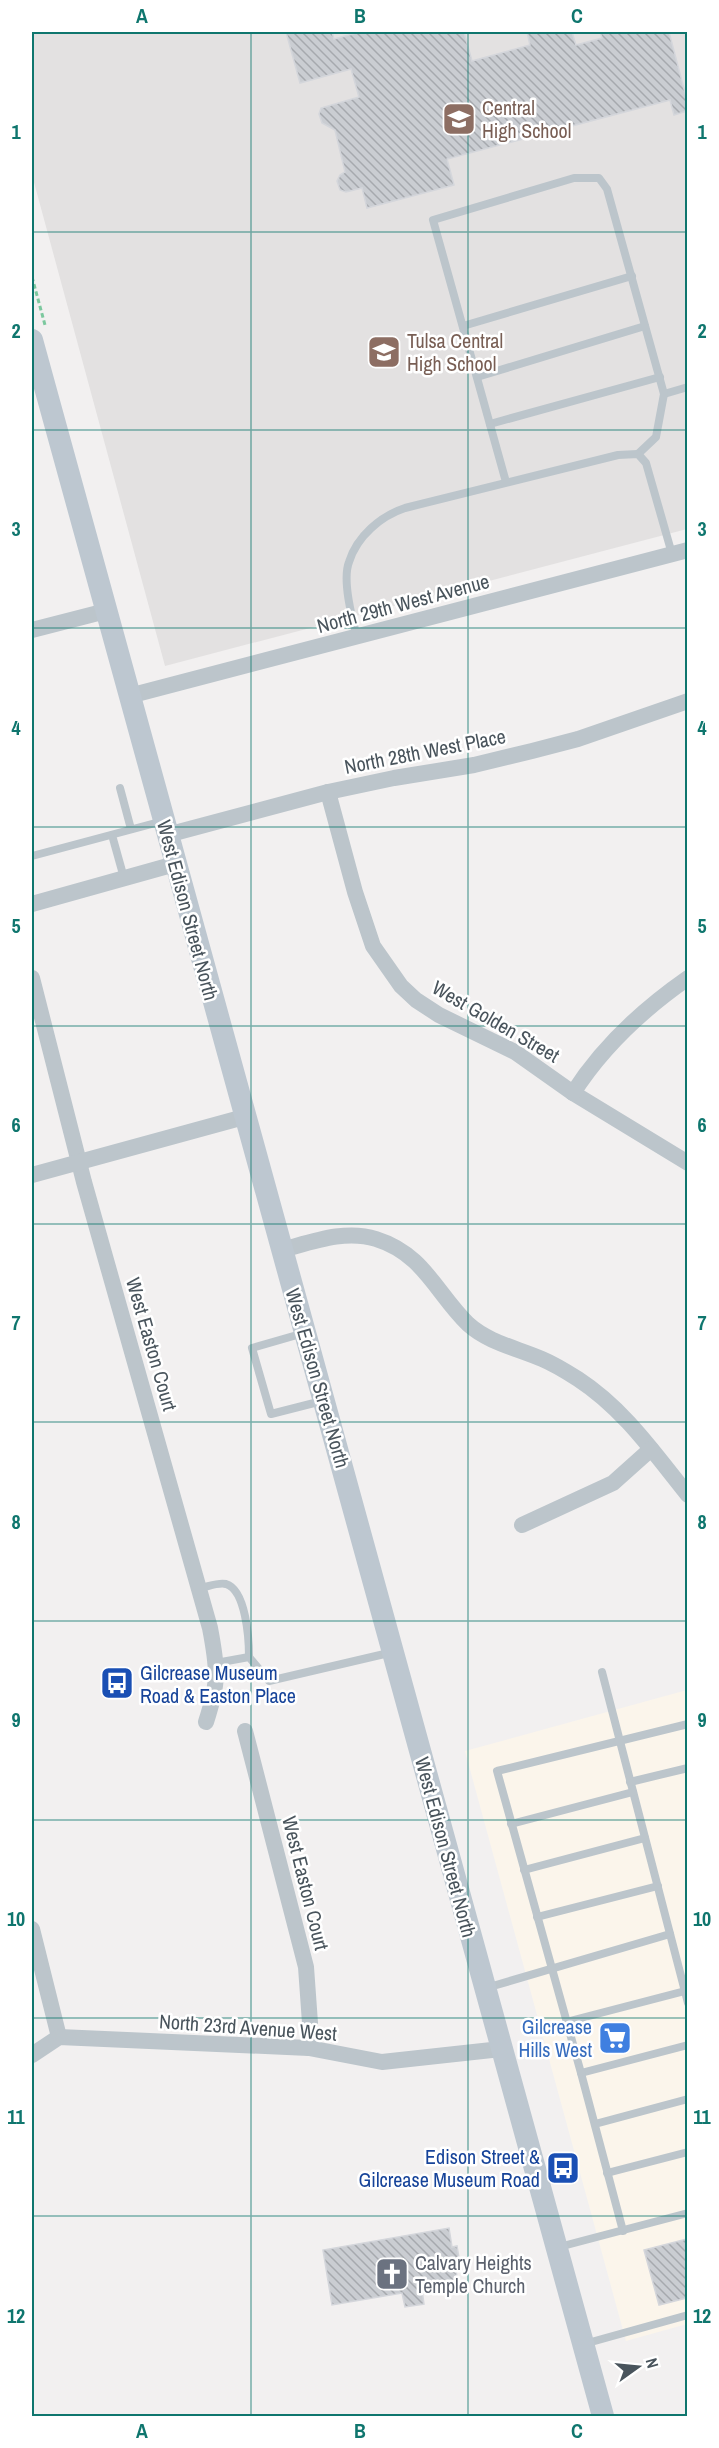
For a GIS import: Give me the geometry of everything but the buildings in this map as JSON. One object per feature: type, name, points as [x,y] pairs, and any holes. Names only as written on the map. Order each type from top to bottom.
[{"type":"main road","name":"West Edison Street North","points":[[32,340],[603,2416]]},
{"type":"street","name":"North 29th West Avenue","points":[[129,696],[680,552]]},
{"type":"street","points":[[32,630],[106,611]]},
{"type":"street","name":"North 28th West Place","points":[[165,828],[394,778],[474,765],[544,748],[578,739],[687,701]]},
{"type":"street","name":"West Golden Street","points":[[328,792],[355,892],[373,946],[401,986],[416,1000],[439,1015],[515,1052],[573,1093],[687,1163]]},
{"type":"street","points":[[32,904],[175,864]]},
{"type":"street","name":"West Easton Court","points":[[32,978],[80,1162],[210,1628],[217,1684],[206,1722]]},
{"type":"street","points":[[573,1093],[589,1067],[629,1023],[687,978]]},
{"type":"street","points":[[32,1176],[244,1117]]},
{"type":"street","points":[[282,1250],[333,1236],[377,1239],[393,1246],[430,1275],[469,1324],[486,1336],[543,1359],[578,1379],[625,1417],[687,1495]]},
{"type":"street","points":[[522,1525],[613,1483],[651,1449]]},
{"type":"street","name":"West Easton Court","points":[[245,1731],[306,1967],[310,2014],[309,2048]]},
{"type":"street","points":[[32,1929],[59,2037],[32,2055]]},
{"type":"street","name":"North 23rd Avenue West","points":[[59,2037],[309,2048],[382,2062],[501,2049]]},
{"type":"lane","points":[[357,637],[349,602],[348,563],[360,540],[390,513],[405,507],[618,455],[638,454],[656,437],[664,394],[608,189],[599,178],[574,178],[433,220],[506,482]]},
{"type":"lane","points":[[463,326],[632,276]]},
{"type":"lane","points":[[477,377],[645,326]]},
{"type":"lane","points":[[490,424],[660,377]]},
{"type":"lane","points":[[664,394],[687,387]]},
{"type":"lane","points":[[638,454],[646,463],[680,552]]},
{"type":"lane","points":[[120,788],[131,829]]},
{"type":"lane","points":[[32,856],[131,829],[165,828]]},
{"type":"lane","points":[[112,835],[124,878]]},
{"type":"lane","points":[[305,1333],[252,1348],[271,1414],[324,1400]]},
{"type":"lane","points":[[199,1588],[224,1583],[235,1587],[249,1638],[249,1657],[269,1681],[393,1652]]},
{"type":"lane","points":[[216,1663],[249,1657]]},
{"type":"lane","points":[[602,1672],[687,2003]]},
{"type":"lane","points":[[622,2230],[581,2073],[496,1772],[687,1724]]},
{"type":"lane","points":[[630,1782],[687,1768]]},
{"type":"lane","points":[[511,1824],[633,1792]]},
{"type":"lane","points":[[524,1870],[645,1838]]},
{"type":"lane","points":[[537,1917],[658,1886]]},
{"type":"lane","points":[[485,1988],[670,1934]]},
{"type":"lane","points":[[566,2022],[685,1991]]},
{"type":"lane","points":[[581,2073],[687,2045]]},
{"type":"lane","points":[[594,2124],[687,2099]]},
{"type":"lane","points":[[607,2173],[687,2152]]},
{"type":"lane","points":[[556,2248],[687,2213]]},
{"type":"lane","points":[[583,2345],[687,2315]]},
{"type":"shaded area","name":"Tulsa Central High School","points":[[32,32],[687,32],[687,529],[165,666],[32,175]]},
{"type":"shaded area","name":"Gilcrease Hills West","points":[[687,1690],[687,2324],[626,2341],[465,1751]]},
{"type":"place","name":"Central High School","points":[[459,119]]},
{"type":"place","name":"Tulsa Central High School","points":[[384,352]]},
{"type":"place","name":"Gilcrease Museum Road & Easton Place","points":[[117,1683]]},
{"type":"place","name":"Gilcrease Hills West","points":[[615,2038]]},
{"type":"place","name":"Edison Street & Gilcrease Museum Road","points":[[563,2168]]},
{"type":"place","name":"Calvary Heights Temple Church","points":[[392,2274]]}]
